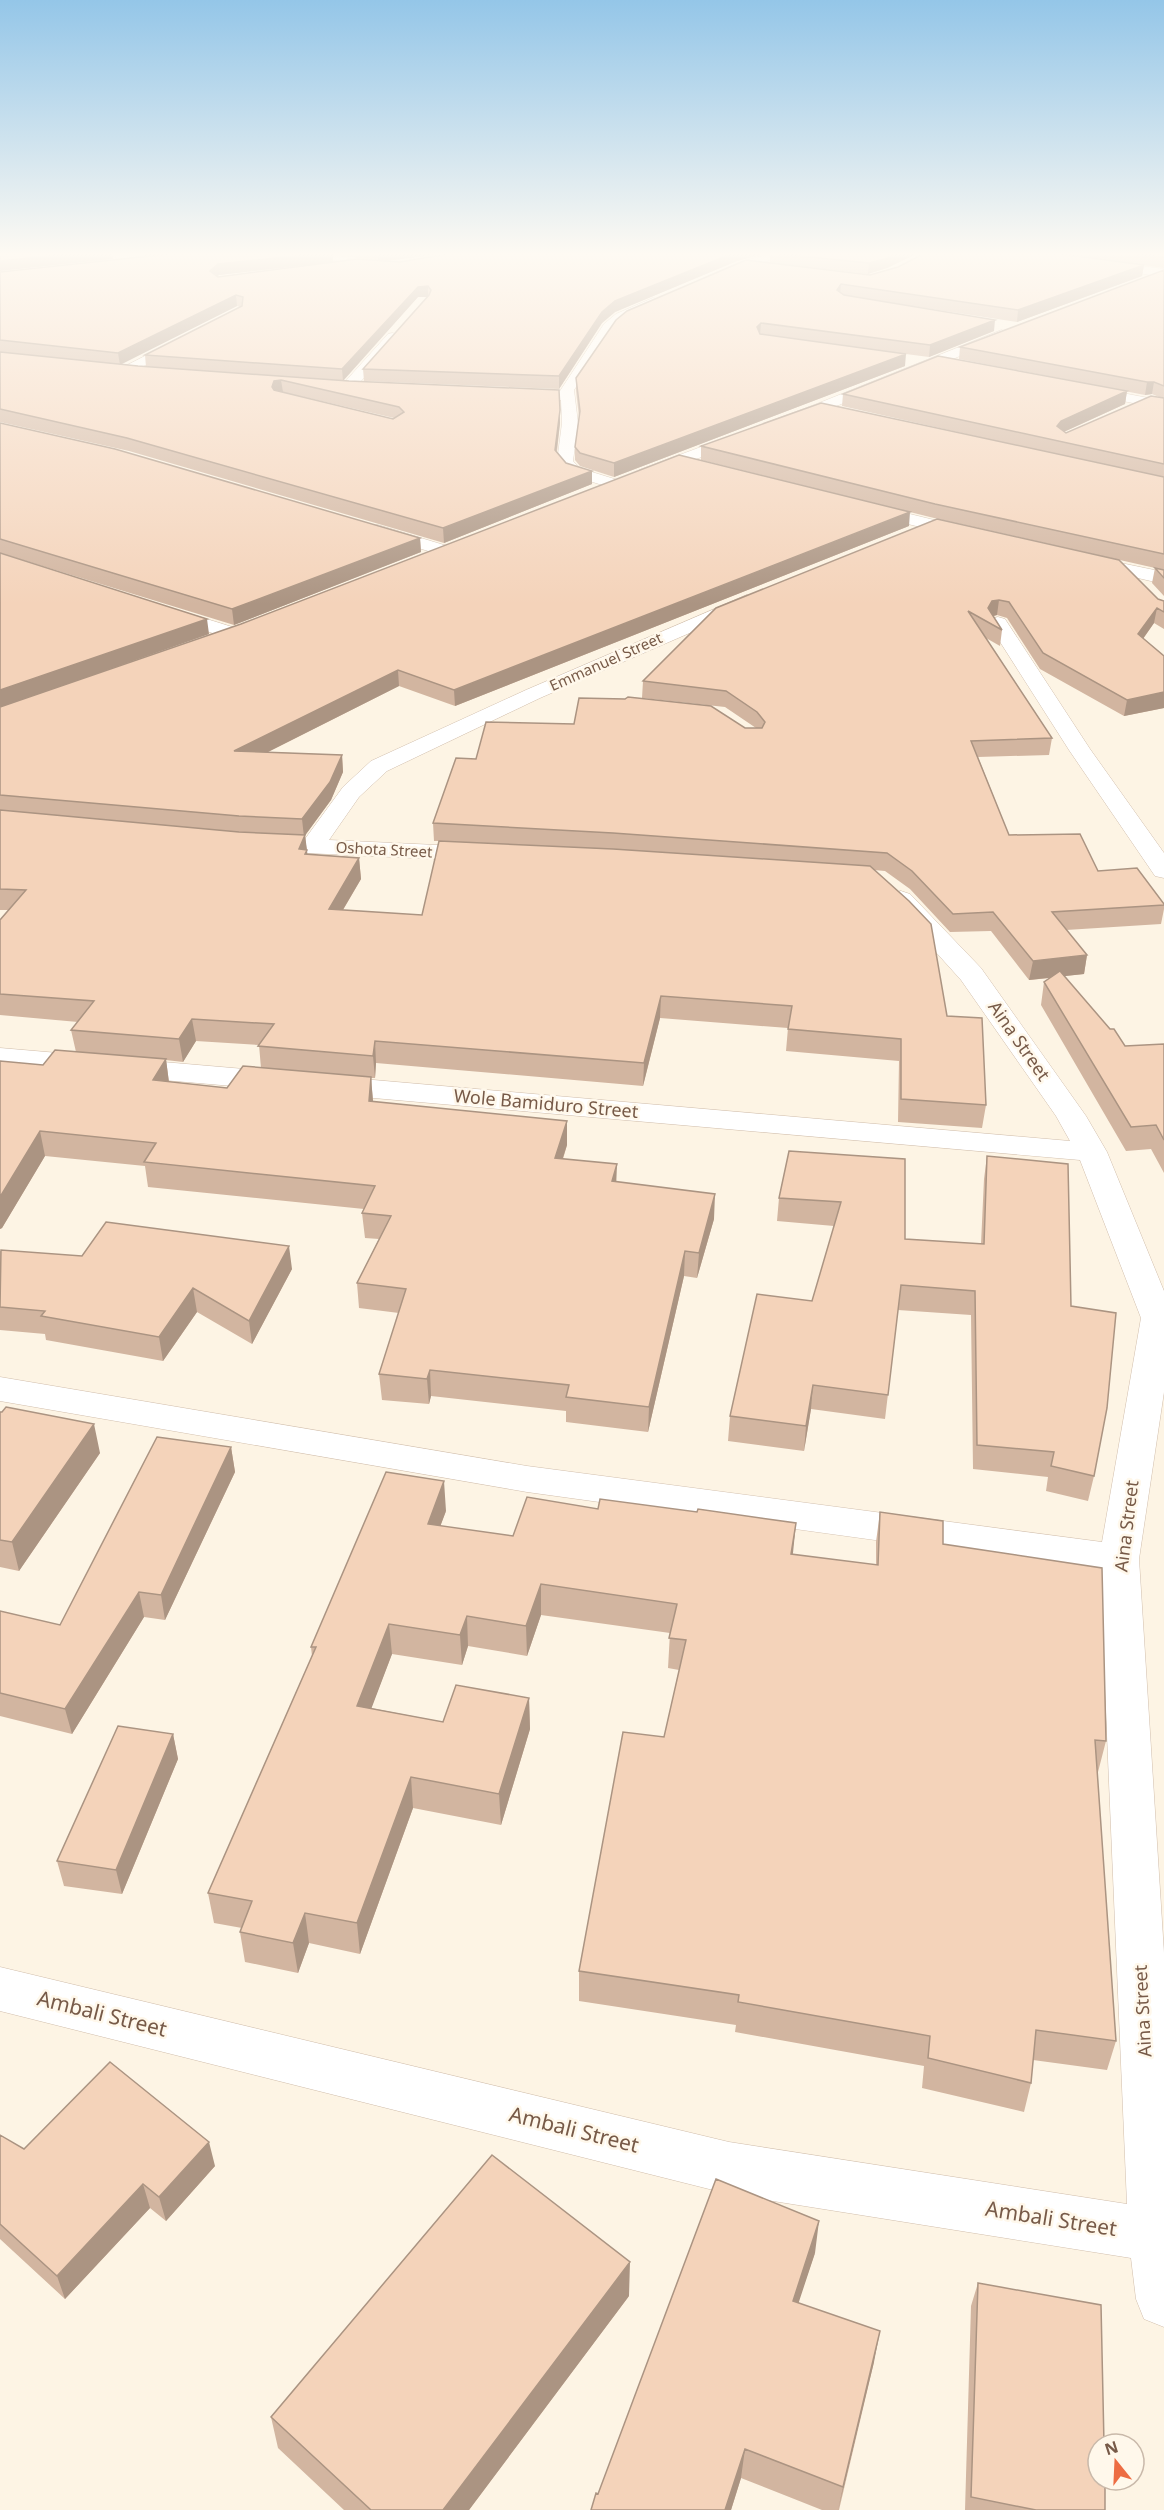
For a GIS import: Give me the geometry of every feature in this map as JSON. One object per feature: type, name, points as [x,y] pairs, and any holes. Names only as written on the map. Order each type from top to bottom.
[{"type":"street","points":[[106,371],[144,374]]},
{"type":"street","points":[[358,371],[343,386],[371,387]]},
{"type":"street","points":[[580,371],[567,390],[566,396],[570,423],[565,462],[573,471],[615,484]]},
{"type":"street","points":[[594,493],[910,371]]},
{"type":"street","points":[[1070,386],[1164,405]]},
{"type":"street","points":[[497,393],[566,396]]},
{"type":"street","points":[[1127,411],[1164,394]]},
{"type":"street","points":[[819,408],[842,413]]},
{"type":"street","points":[[677,461],[712,470]]},
{"type":"street","points":[[851,505],[989,538]]},
{"type":"street","points":[[363,525],[454,550],[427,560]]},
{"type":"street","points":[[900,539],[933,525]]},
{"type":"street","points":[[1069,556],[1164,578]]},
{"type":"street","points":[[1125,570],[1148,593]]},
{"type":"street","name":"Emmanuel Street","points":[[312,846],[351,792],[379,766],[533,694],[760,596]]},
{"type":"street","points":[[145,606],[240,632],[212,642]]},
{"type":"street","points":[[998,623],[1080,750],[1164,871]]},
{"type":"street","points":[[533,694],[568,698]]},
{"type":"street","name":"Oshota Street","points":[[241,843],[508,855]]},
{"type":"street","name":"Aina Street","points":[[876,878],[899,896],[971,974],[1071,1116],[1092,1152],[1161,1318],[1119,1560],[1155,2235],[1164,2299]]},
{"type":"street","name":"Wole Bamiduro Street","points":[[0,1057],[1092,1152]]},
{"type":"street","points":[[0,1389],[527,1479],[1119,1560]]},
{"type":"street","name":"Ambali Street","points":[[0,1989],[729,2168],[1155,2235]]},
{"type":"building","points":[[0,371],[210,371],[349,381],[559,390],[560,410],[555,450],[566,463],[592,471],[443,528],[127,438],[0,409]],"holes":[[[281,380],[399,407],[404,412],[393,419],[274,390],[272,387],[274,381]]]},
{"type":"building","points":[[423,371],[562,371],[559,376]]},
{"type":"building","points":[[581,371],[860,371],[614,463],[580,453],[575,447],[580,411],[576,378]]},
{"type":"building","points":[[900,371],[1020,371],[1127,391],[1061,421],[1057,426],[1066,433],[1151,396],[1164,398],[1164,464],[843,394]]},
{"type":"building","points":[[1089,371],[1164,371],[1164,386]]},
{"type":"building","points":[[821,403],[1164,477],[1164,554],[935,504],[701,446]]},
{"type":"building","points":[[0,423],[115,449],[420,538],[232,609],[0,539]]},
{"type":"building","points":[[679,455],[910,512],[454,690],[398,670],[234,751],[342,755],[330,782],[302,819],[239,816],[0,795],[0,707],[241,624]]},
{"type":"building","points":[[937,519],[1119,560],[1158,599],[1164,601],[1164,612],[1157,608],[1138,634],[1164,656],[1164,692],[1127,700],[1043,653],[1009,602],[992,601],[988,608],[1002,630],[968,611],[1052,738],[971,741],[1009,835],[1080,834],[1098,871],[1137,868],[1164,904],[1052,912],[1087,955],[1033,961],[993,912],[953,914],[912,871],[887,853],[613,833],[433,823],[456,758],[476,759],[486,722],[574,724],[579,698],[625,699],[628,697],[711,706],[745,728],[762,728],[765,722],[757,712],[726,691],[643,681],[716,608]]},
{"type":"building","points":[[0,553],[207,619],[0,690]]},
{"type":"building","points":[[1155,568],[1164,570],[1164,578]]},
{"type":"building","points":[[0,810],[239,832],[305,835],[299,849],[307,850],[305,854],[359,858],[329,909],[422,915],[439,841],[613,849],[870,866],[931,924],[947,1016],[982,1018],[986,1105],[901,1099],[901,1039],[788,1029],[792,1006],[661,996],[644,1063],[375,1041],[373,1056],[258,1046],[274,1024],[192,1019],[179,1039],[71,1030],[94,1001],[0,994],[0,920],[26,890],[0,889]]},
{"type":"building","points":[[1060,971],[1110,1029],[1114,1029],[1125,1046],[1164,1044],[1164,1140],[1156,1125],[1131,1127],[1044,982]]},
{"type":"building","points":[[55,1050],[166,1059],[153,1080],[227,1088],[243,1066],[371,1077],[369,1101],[567,1121],[555,1158],[617,1164],[612,1181],[715,1194],[699,1253],[685,1251],[649,1407],[566,1397],[569,1385],[430,1370],[427,1379],[379,1374],[406,1289],[357,1283],[391,1216],[362,1213],[375,1186],[144,1162],[156,1143],[40,1131],[0,1197],[0,1061],[43,1065]]},
{"type":"building","points":[[789,1151],[905,1159],[905,1239],[984,1244],[987,1156],[1068,1164],[1071,1306],[1116,1313],[1107,1408],[1094,1476],[1051,1466],[1054,1452],[977,1445],[975,1291],[901,1285],[888,1395],[813,1385],[806,1426],[730,1416],[757,1294],[812,1301],[841,1202],[779,1198]]},
{"type":"building","points":[[106,1222],[289,1246],[249,1321],[193,1288],[159,1337],[41,1316],[45,1311],[0,1307],[1,1250],[82,1256]]},
{"type":"building","points":[[6,1407],[94,1424],[12,1542],[0,1540],[0,1412]]},
{"type":"building","points":[[157,1437],[231,1447],[161,1595],[139,1592],[65,1709],[0,1693],[0,1611],[60,1625]]},
{"type":"building","points":[[386,1472],[444,1481],[428,1524],[513,1536],[527,1497],[598,1509],[600,1499],[697,1512],[698,1509],[796,1523],[791,1554],[878,1565],[880,1512],[943,1521],[943,1544],[1102,1568],[1106,1741],[1095,1740],[1116,2041],[1036,2030],[1031,2083],[928,2058],[930,2036],[738,2002],[739,1995],[579,1971],[623,1732],[664,1737],[686,1640],[669,1638],[677,1604],[541,1584],[526,1626],[467,1616],[460,1635],[389,1624],[357,1706],[443,1722],[456,1685],[529,1698],[499,1794],[411,1777],[357,1923],[305,1913],[293,1943],[240,1932],[252,1901],[208,1893],[316,1647],[311,1647]]},
{"type":"building","points":[[118,1726],[173,1734],[116,1870],[57,1861]]},
{"type":"building","points":[[110,2062],[209,2142],[159,2197],[143,2184],[57,2276],[0,2224],[0,2135],[24,2149]]},
{"type":"building","points":[[492,2155],[630,2262],[443,2510],[371,2510],[271,2417]]},
{"type":"building","points":[[716,2179],[819,2221],[793,2301],[880,2331],[843,2487],[745,2449],[725,2510],[591,2510],[596,2493],[598,2494]]},
{"type":"building","points":[[978,2283],[1101,2305],[1104,2432],[1086,2432],[1086,2492],[1105,2492],[1105,2510],[1036,2510],[971,2497]]}]
